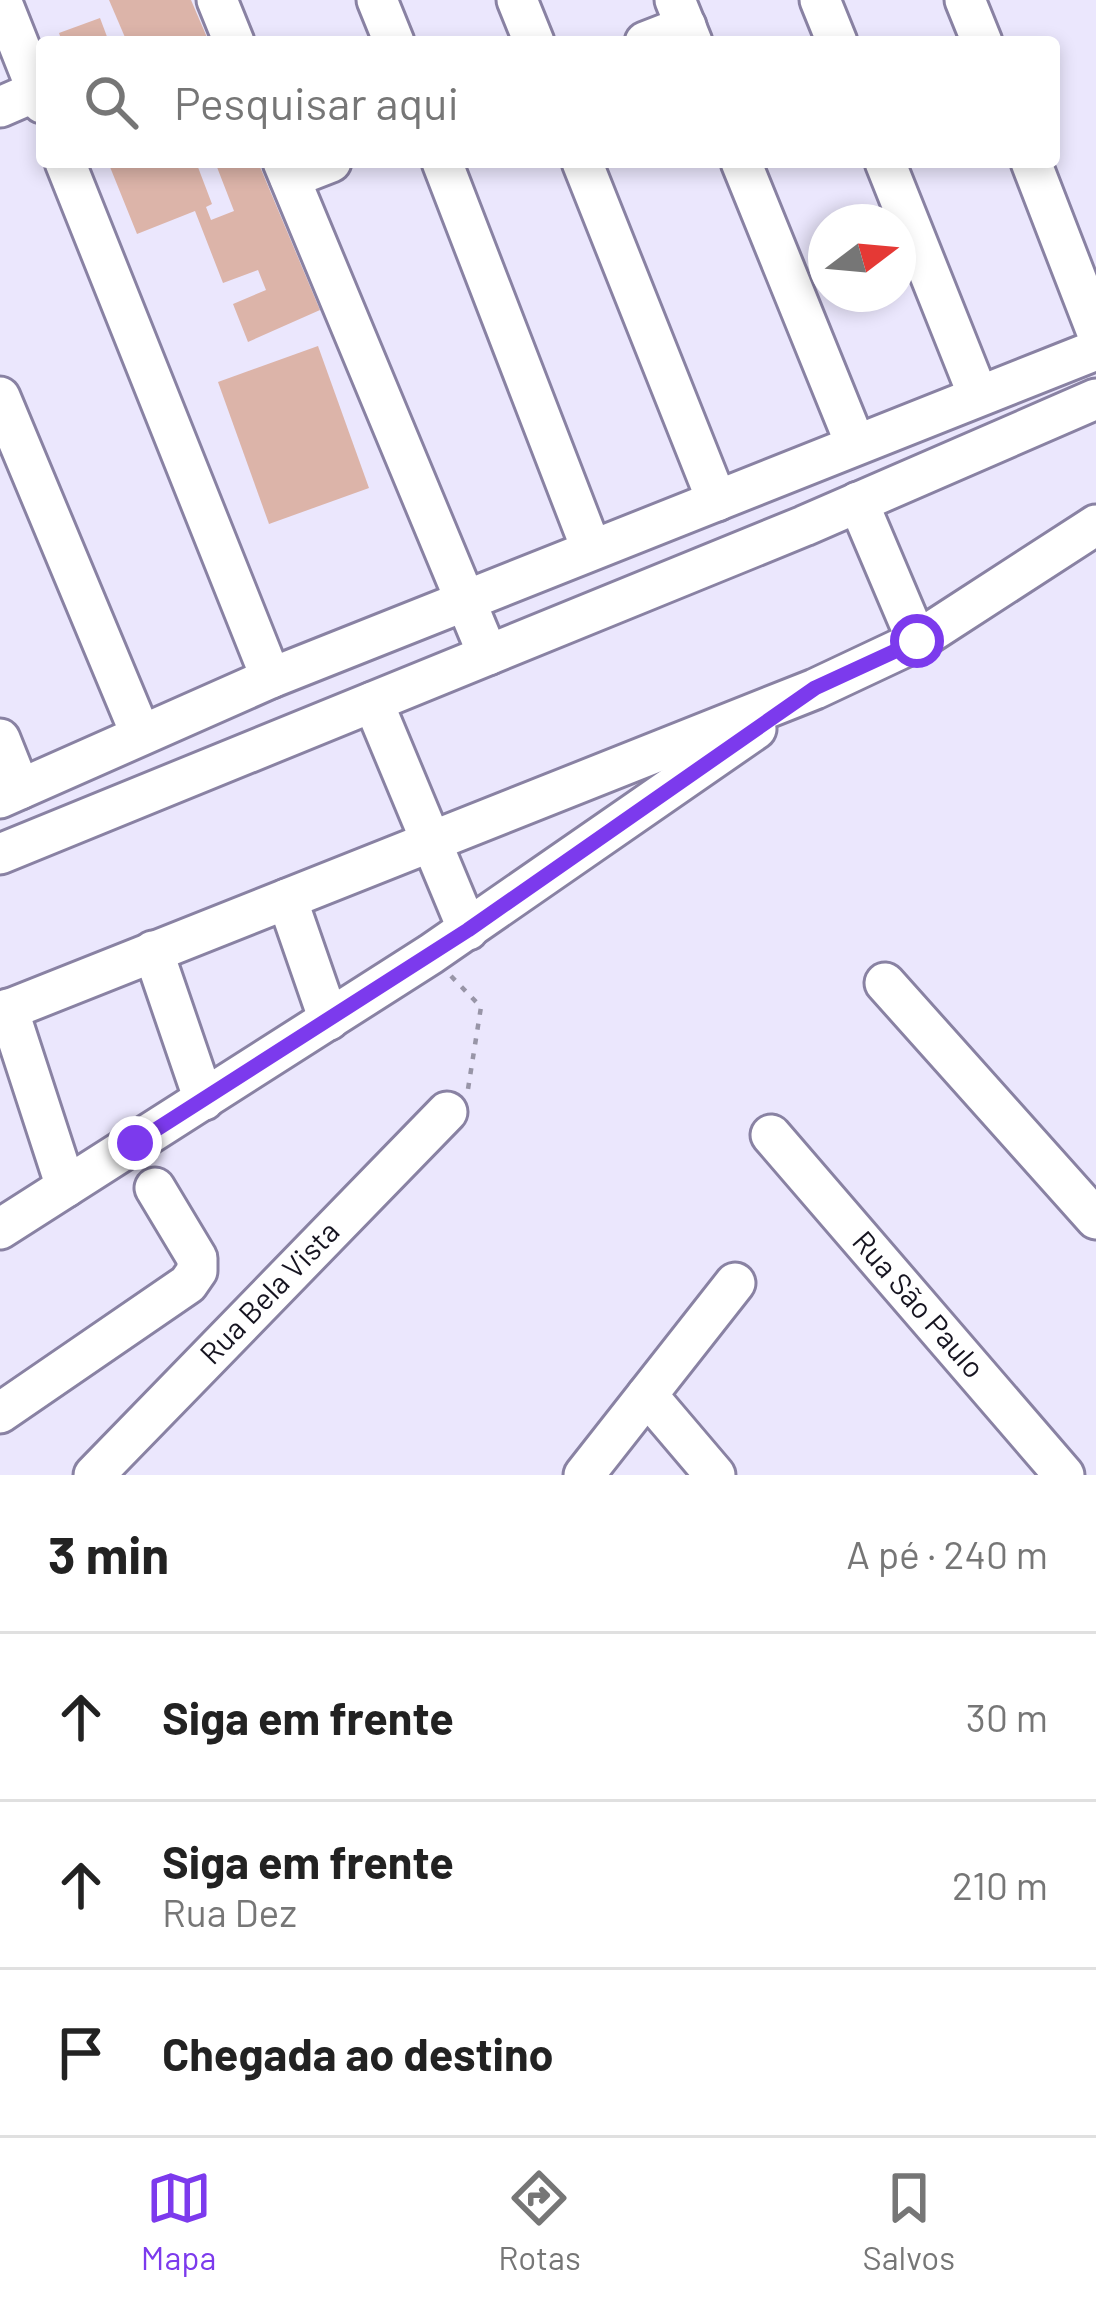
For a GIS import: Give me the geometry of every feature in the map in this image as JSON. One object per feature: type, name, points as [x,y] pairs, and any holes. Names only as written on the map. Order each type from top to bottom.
[{"type":"street","points":[[1,0],[36,87]]},
{"type":"street","points":[[217,0],[232,36]]},
{"type":"street","points":[[377,0],[392,36]]},
{"type":"street","points":[[517,0],[532,36]]},
{"type":"street","points":[[820,0],[835,36]]},
{"type":"street","points":[[965,0],[980,36]]},
{"type":"street","points":[[0,107],[36,98]]},
{"type":"street","points":[[67,168],[271,678]]},
{"type":"street","points":[[444,168],[592,548]]},
{"type":"street","points":[[584,168],[717,501]]},
{"type":"street","points":[[743,168],[854,443]]},
{"type":"street","points":[[887,168],[978,395]]},
{"type":"street","points":[[1033,168],[1096,330]]},
{"type":"street","points":[[287,170],[488,655]]},
{"type":"street","points":[[0,739],[10,794],[271,678],[1096,350]]},
{"type":"street","points":[[0,397],[141,735]]},
{"type":"street","points":[[0,854],[804,526],[1096,399]]},
{"type":"street","points":[[783,472],[804,526]]},
{"type":"street","points":[[858,502],[917,641]]},
{"type":"street","points":[[66,1186],[4,1011],[815,688],[917,641],[1096,525]]},
{"type":"street","points":[[0,1229],[468,930],[815,688]]},
{"type":"street","points":[[373,702],[468,930]]},
{"type":"street","points":[[287,899],[329,1020]]},
{"type":"street","points":[[153,951],[204,1100]]},
{"type":"street","points":[[885,983],[1096,1219]]},
{"type":"street","name":"Rua Bela Vista","points":[[94,1475],[447,1112]]},
{"type":"street","name":"Rua São Paulo","points":[[771,1135],[1064,1475]]},
{"type":"street","points":[[0,1413],[188,1284],[197,1271],[197,1258],[155,1188]]},
{"type":"street","points":[[584,1475],[735,1283]]},
{"type":"street","points":[[647,1395],[715,1475]]},
{"type":"path","points":[[430,954],[481,1006],[469,1089],[447,1112]]},
{"type":"building","points":[[109,0],[191,0],[206,36],[124,36]]},
{"type":"building","points":[[100,18],[107,36],[60,36]]},
{"type":"building","points":[[110,168],[198,168],[212,204],[206,207],[211,220],[234,211],[217,168],[261,168],[320,310],[248,342],[233,304],[266,290],[258,270],[223,283],[195,211],[137,234]]},
{"type":"building","points":[[318,346],[369,488],[269,524],[218,382]]},
{"type":"route","points":[[135,1143],[468,930],[815,688],[917,641]]}]
